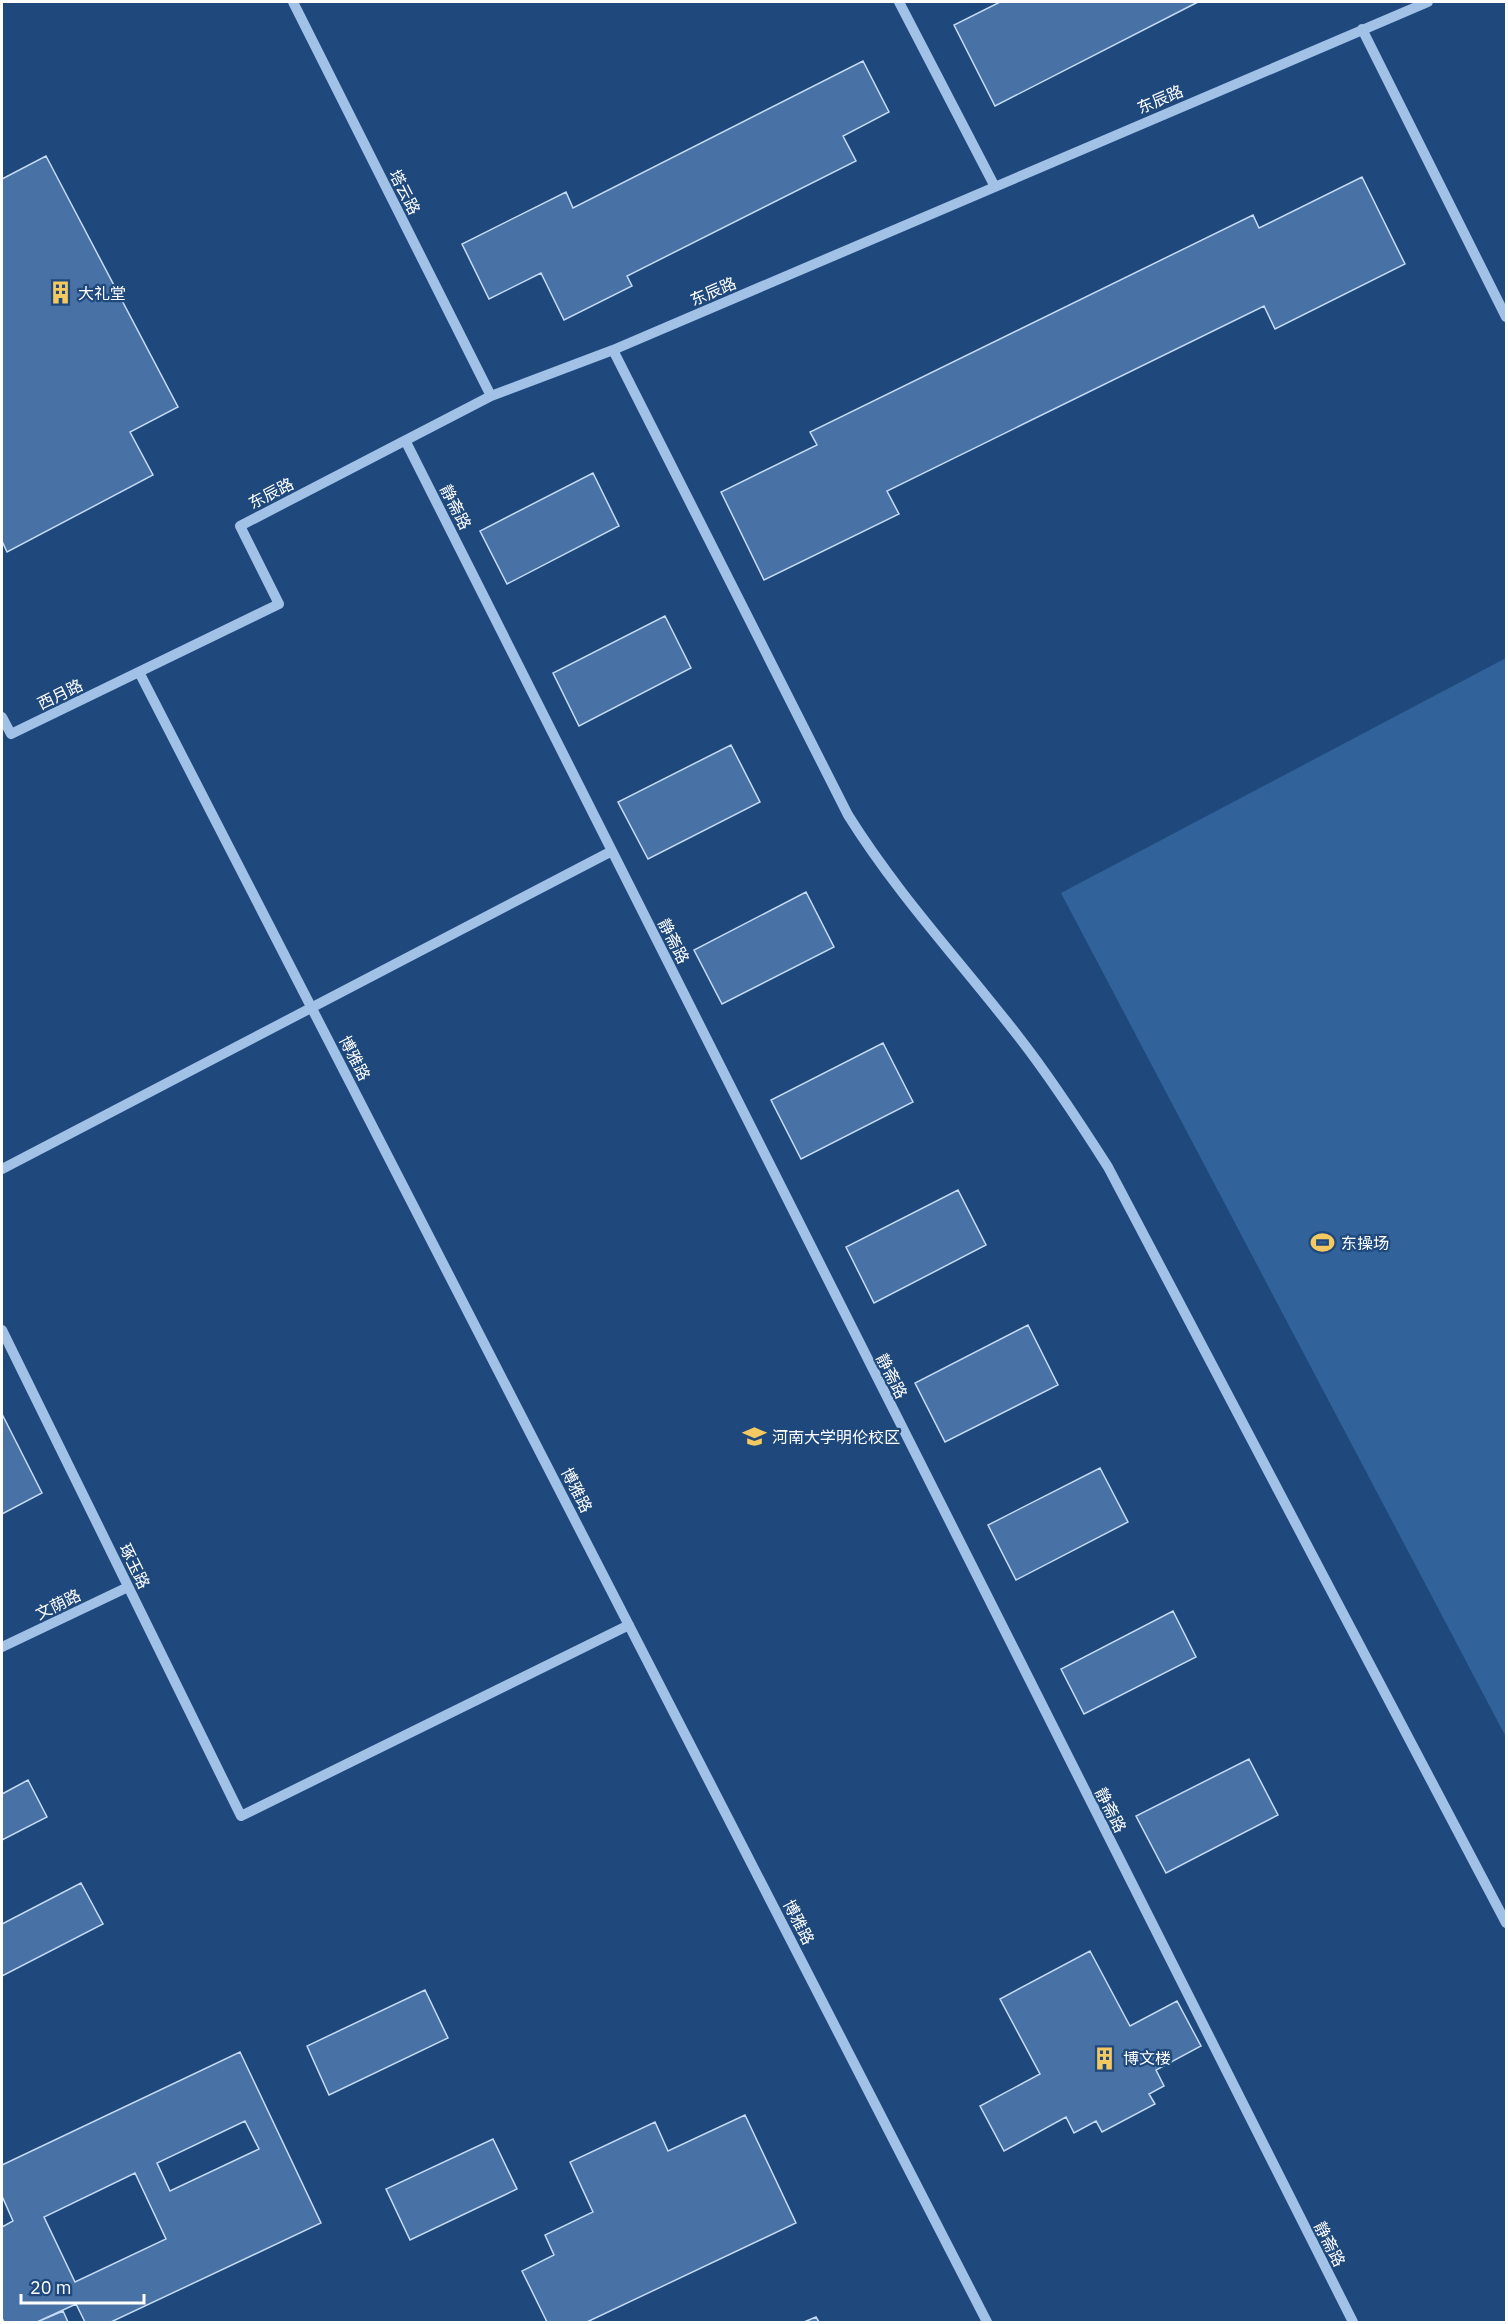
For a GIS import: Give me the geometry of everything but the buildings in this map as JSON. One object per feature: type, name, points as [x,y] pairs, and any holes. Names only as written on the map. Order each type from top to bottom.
[{"type":"lane","name":"塔云路","points":[[293,2],[491,396]]},
{"type":"lane","points":[[899,2],[994,185]]},
{"type":"lane","name":"东辰路","points":[[139,672],[279,604],[240,526],[491,396],[613,350],[994,185],[1428,2]]},
{"type":"lane","points":[[1362,29],[1506,317]]},
{"type":"lane","points":[[613,350],[848,815],[908,903],[1032,1054],[1108,1167],[1506,1923]]},
{"type":"lane","name":"静斋路","points":[[406,442],[1353,2322]]},
{"type":"lane","name":"西月路","points":[[2,717],[11,734],[139,672]]},
{"type":"lane","name":"博雅路","points":[[139,672],[987,2322]]},
{"type":"lane","points":[[2,1169],[612,851]]},
{"type":"lane","name":"琢玉路","points":[[2,1330],[241,1816],[629,1625]]},
{"type":"lane","name":"文荫路","points":[[2,1647],[128,1587]]},
{"type":"shaded area","name":"东操场","points":[[1506,658],[1506,1737],[1061,893]]},
{"type":"place","name":"大礼堂","points":[[60,293]]},
{"type":"place","name":"东操场","points":[[1323,1243]]},
{"type":"place","name":"河南大学明伦校区","points":[[754,1437]]},
{"type":"place","name":"博文楼","points":[[1105,2058]]}]
